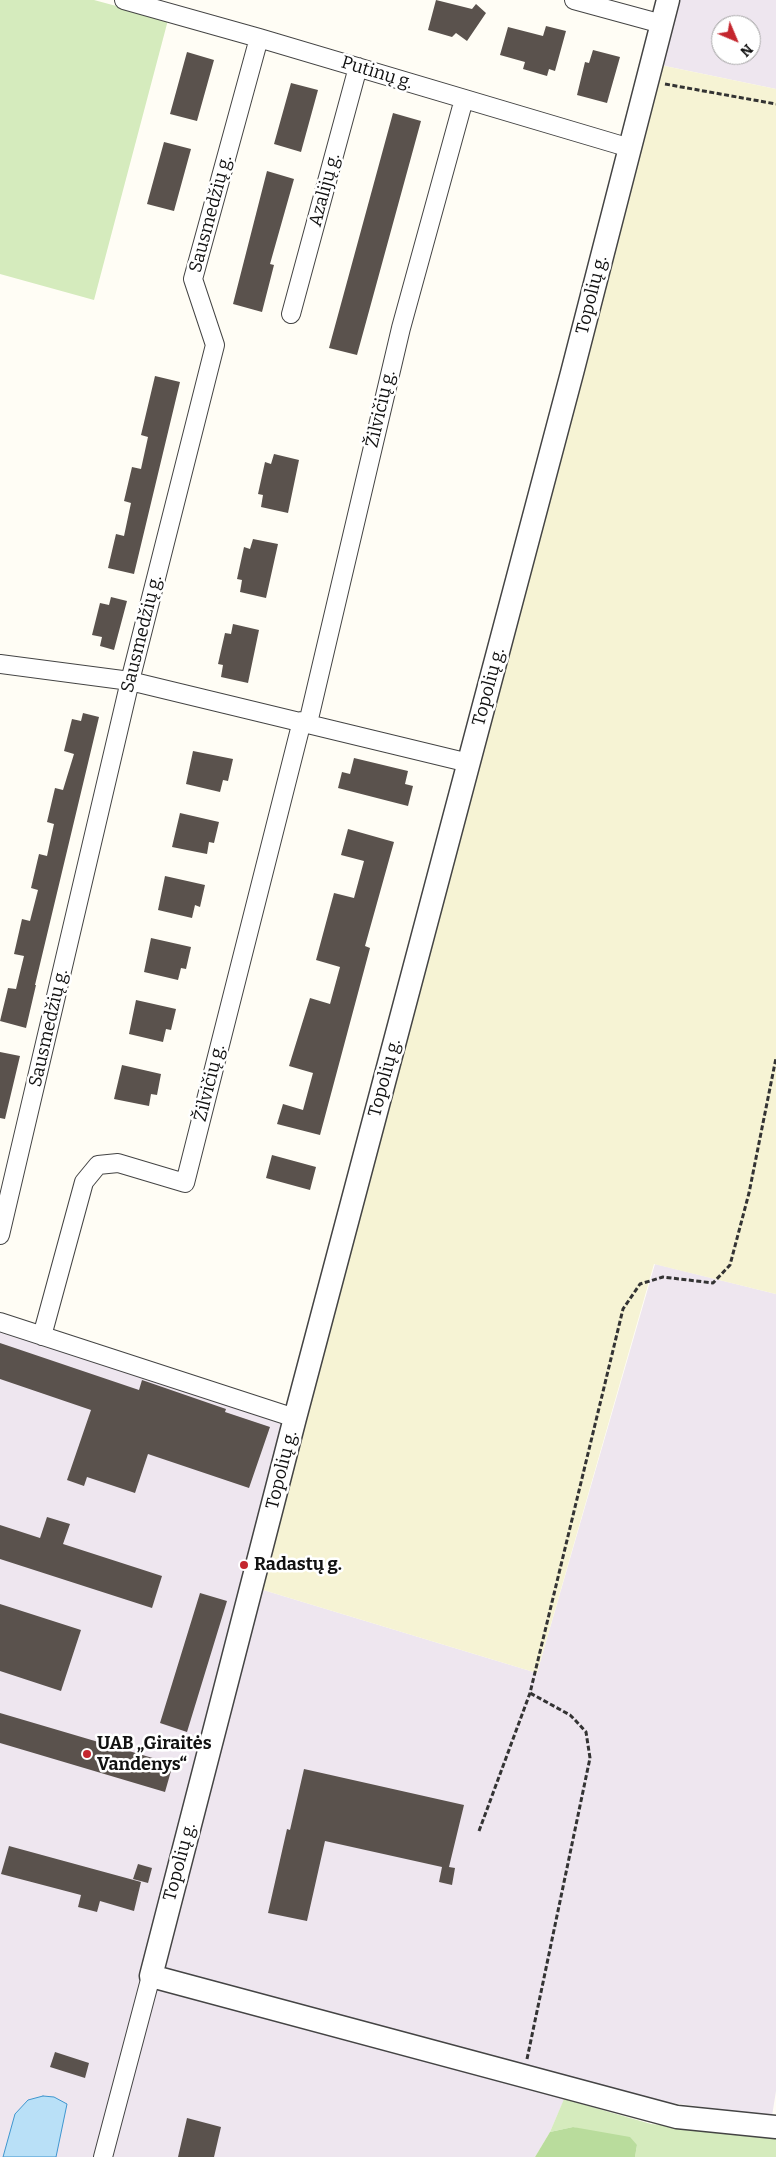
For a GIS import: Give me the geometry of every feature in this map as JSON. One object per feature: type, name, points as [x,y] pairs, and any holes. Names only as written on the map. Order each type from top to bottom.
[{"type":"street","name":"Putinų g.","points":[[124,0],[630,148]]},
{"type":"street","points":[[574,0],[662,24]]},
{"type":"street","name":"Topolių g.","points":[[103,2157],[295,1418],[668,0]]},
{"type":"street","name":"Sausmedžių g.","points":[[0,1236],[130,681],[215,345],[193,279],[259,38]]},
{"type":"street","name":"Azalijų g.","points":[[291,314],[358,67]]},
{"type":"street","name":"Žilvičių g.","points":[[42,1336],[84,1182],[98,1165],[118,1163],[185,1183],[305,722],[400,328],[464,98]]},
{"type":"street","points":[[0,664],[130,681],[469,762]]},
{"type":"street","points":[[0,1322],[295,1418]]},
{"type":"street","points":[[150,1976],[677,2117],[776,2127]]},
{"type":"path","points":[[647,81],[776,104]]},
{"type":"path","points":[[479,1831],[530,1692],[623,1309],[640,1284],[663,1277],[712,1283],[730,1265],[749,1193],[776,1058]]},
{"type":"path","points":[[523,2076],[590,1758],[586,1732],[570,1714],[530,1692]]},
{"type":"shaded area","points":[[676,0],[776,0],[776,89],[660,65]]},
{"type":"shaded area","points":[[660,65],[776,89],[776,1294],[654,1264],[537,1673],[260,1589]]},
{"type":"shaded area","points":[[655,1264],[776,1294],[776,2091],[772,2116],[664,2102],[573,2079],[550,2132],[535,2157],[0,2157],[0,1327],[283,1420],[260,1589],[537,1673]]},
{"type":"green space","points":[[0,0],[94,0],[168,20],[94,300],[0,274]]},
{"type":"green space","points":[[564,2099],[651,2124],[776,2137],[776,2157],[635,2157],[637,2145],[573,2127],[550,2132]]},
{"type":"green space","points":[[573,2127],[630,2137],[637,2145],[635,2157],[535,2157],[550,2132]]},
{"type":"water","points":[[43,2096],[54,2097],[67,2104],[56,2157],[3,2157],[15,2114],[28,2100]]},
{"type":"building","points":[[436,0],[472,9],[476,4],[486,13],[467,41],[456,33],[452,37],[428,30]]},
{"type":"building","points":[[546,26],[566,31],[555,71],[549,69],[547,76],[523,69],[525,62],[500,55],[508,27],[543,36]]},
{"type":"building","points":[[593,50],[620,57],[607,103],[577,95],[585,62],[589,63]]},
{"type":"building","points":[[187,52],[214,60],[197,121],[170,114]]},
{"type":"building","points":[[291,83],[318,90],[301,152],[274,144]]},
{"type":"building","points":[[393,113],[421,121],[357,355],[329,348]]},
{"type":"building","points":[[164,142],[191,149],[174,211],[147,204]]},
{"type":"building","points":[[267,171],[294,179],[270,264],[274,265],[262,312],[233,304]]},
{"type":"building","points":[[155,376],[180,382],[134,574],[108,568],[116,534],[124,536],[131,503],[124,501],[132,467],[141,469],[148,437],[141,435]]},
{"type":"building","points":[[274,454],[299,460],[288,513],[261,507],[263,495],[258,494],[265,462],[271,464]]},
{"type":"building","points":[[253,539],[278,544],[266,598],[240,592],[242,580],[237,579],[244,547],[250,549]]},
{"type":"building","points":[[111,597],[127,601],[114,650],[100,646],[102,637],[92,635],[100,603],[109,605]]},
{"type":"building","points":[[233,624],[259,630],[248,683],[221,677],[223,665],[218,664],[225,633],[231,634]]},
{"type":"building","points":[[83,713],[99,717],[26,1028],[0,1021],[8,988],[16,989],[24,956],[14,954],[22,919],[30,921],[38,890],[31,888],[39,854],[47,856],[54,824],[47,822],[55,788],[63,790],[74,754],[64,751],[72,719],[81,721]]},
{"type":"building","points":[[193,751],[233,759],[228,781],[223,780],[220,792],[186,784]]},
{"type":"building","points":[[354,758],[408,771],[405,784],[413,786],[408,806],[338,788],[342,772],[350,774]]},
{"type":"building","points":[[180,813],[219,822],[214,843],[209,842],[207,854],[172,847]]},
{"type":"building","points":[[348,829],[394,842],[365,946],[370,948],[320,1135],[277,1124],[283,1104],[303,1110],[313,1073],[289,1066],[310,998],[330,1004],[340,967],[316,960],[334,893],[354,898],[364,861],[341,855]]},
{"type":"building","points":[[165,876],[205,885],[200,907],[195,905],[192,918],[158,910]]},
{"type":"building","points":[[151,938],[191,947],[186,969],[181,968],[178,980],[144,972]]},
{"type":"building","points":[[136,1000],[176,1009],[171,1030],[166,1029],[163,1042],[129,1034]]},
{"type":"building","points":[[0,1052],[20,1056],[5,1119],[0,1118]]},
{"type":"building","points":[[122,1065],[161,1074],[157,1095],[151,1094],[149,1106],[114,1099]]},
{"type":"building","points":[[272,1155],[316,1167],[310,1190],[266,1178]]},
{"type":"building","points":[[0,1343],[139,1390],[142,1380],[226,1409],[225,1412],[270,1427],[249,1488],[148,1454],[135,1493],[87,1477],[84,1486],[67,1480],[91,1410],[0,1379]]},
{"type":"building","points":[[47,1517],[70,1524],[63,1544],[162,1576],[152,1608],[0,1559],[0,1525],[40,1538]]},
{"type":"building","points":[[200,1593],[227,1601],[187,1732],[160,1723]]},
{"type":"building","points":[[0,1604],[81,1630],[61,1691],[0,1671]]},
{"type":"building","name":"UAB „Giraitės Vandenys“","points":[[0,1713],[173,1764],[165,1792],[0,1743]]},
{"type":"building","points":[[304,1769],[464,1805],[449,1867],[455,1868],[452,1885],[439,1882],[442,1867],[325,1841],[307,1921],[268,1913],[287,1829],[290,1830]]},
{"type":"building","points":[[9,1846],[141,1882],[134,1911],[100,1901],[97,1912],[78,1907],[81,1895],[1,1874]]},
{"type":"building","points":[[138,1864],[152,1868],[148,1883],[133,1879]]},
{"type":"building","points":[[55,2052],[89,2063],[85,2078],[50,2067]]},
{"type":"building","points":[[187,2118],[221,2127],[214,2157],[178,2157]]},
{"type":"place","name":"Radastų g.","points":[[244,1565]]},
{"type":"place","name":"UAB „Giraitės Vandenys“","points":[[87,1754]]}]
